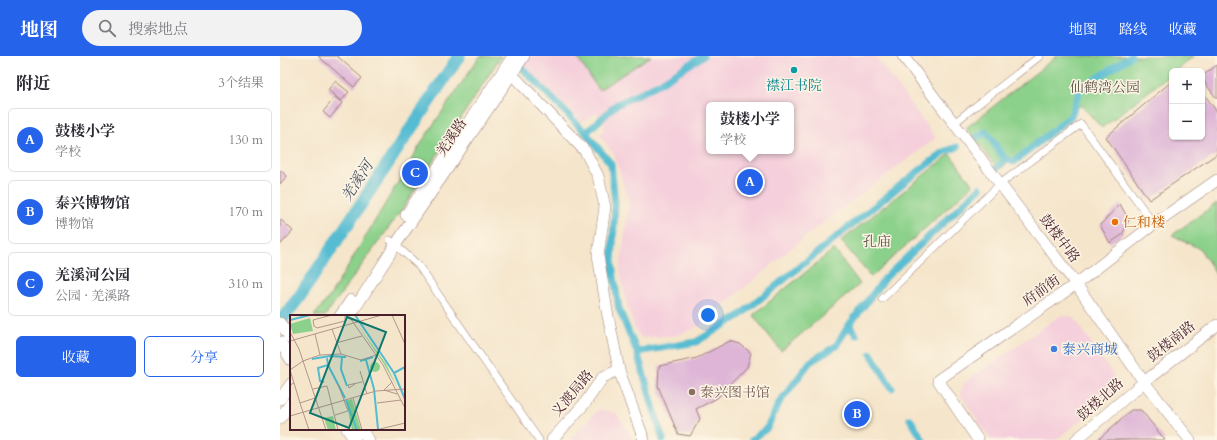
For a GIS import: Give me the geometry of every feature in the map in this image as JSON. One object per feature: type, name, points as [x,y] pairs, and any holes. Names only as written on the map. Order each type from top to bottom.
[{"type":"street","name":"羌溪路","points":[[509,70],[513,56]]},
{"type":"street","name":"羌溪路","points":[[346,315],[393,242],[509,70],[524,56]]},
{"type":"street","points":[[896,56],[998,187]]},
{"type":"street","name":"鼓楼中路","points":[[903,56],[954,123],[998,187],[1073,286],[1142,384],[1190,440]]},
{"type":"street","points":[[954,123],[1040,56]]},
{"type":"street","points":[[509,70],[585,151],[598,176],[605,207],[598,255],[607,311],[619,370],[644,440]]},
{"type":"street","points":[[882,300],[998,187],[1080,124],[1154,224]]},
{"type":"street","name":"府前街","points":[[978,440],[938,380],[1073,286],[1154,224],[1217,180]]},
{"type":"street","points":[[393,242],[418,265],[539,440]]},
{"type":"street","points":[[280,323],[290,338]]},
{"type":"street","name":"鼓楼南路","points":[[1142,384],[1217,325]]},
{"type":"street","points":[[280,341],[290,353]]},
{"type":"street","points":[[280,341],[290,358]]},
{"type":"street","name":"义渡局路","points":[[552,440],[585,403],[603,377],[619,370]]},
{"type":"street","name":"鼓楼北路","points":[[1076,440],[1142,384]]},
{"type":"street","points":[[280,399],[290,385]]},
{"type":"street","points":[[280,418],[290,404]]},
{"type":"street","points":[[348,430],[355,440]]},
{"type":"street","points":[[361,430],[369,440]]},
{"type":"shaded area","points":[[524,56],[875,56],[936,138],[816,228],[696,328],[678,335],[641,338],[634,328],[625,297],[620,269],[629,203],[614,154],[600,136],[605,125],[597,113],[582,122],[520,61]]},
{"type":"shaded area","name":"泰兴商城","points":[[1061,315],[1074,317],[1117,381],[1115,394],[1056,440],[991,440],[960,394],[964,383]]},
{"type":"shaded area","points":[[599,409],[616,413],[633,440],[569,440]]},
{"type":"green space","points":[[480,56],[501,56],[403,208],[326,315],[315,315],[330,296],[425,137]]},
{"type":"green space","points":[[576,56],[651,56],[599,90]]},
{"type":"green space","name":"仙鹤湾公园","points":[[1057,56],[1194,56],[1179,68],[1169,68],[1169,75],[1102,128],[1081,105],[999,170],[966,128]]},
{"type":"green space","name":"孔庙","points":[[950,154],[973,185],[871,277],[841,241]]},
{"type":"green space","points":[[1217,203],[1217,275],[1200,249],[1172,235]]},
{"type":"green space","points":[[834,249],[860,284],[781,351],[753,315]]},
{"type":"building","points":[[318,56],[337,56],[362,78],[354,87]]},
{"type":"building","points":[[1217,65],[1217,99],[1205,83],[1205,74]]},
{"type":"building","points":[[335,81],[349,92],[341,101],[328,90]]},
{"type":"building","points":[[1169,84],[1169,140],[1205,140],[1205,95],[1217,112],[1217,154],[1149,200],[1106,137]]},
{"type":"building","points":[[335,97],[342,103],[330,118],[323,112]]},
{"type":"building","points":[[280,170],[287,176],[280,184]]},
{"type":"building","name":"仁和楼","points":[[1120,204],[1129,220],[1122,235],[1110,243],[1100,225]]},
{"type":"building","points":[[280,219],[293,231],[280,245]]},
{"type":"building","name":"泰兴图书馆","points":[[730,341],[740,344],[751,353],[747,367],[717,398],[696,409],[700,419],[690,436],[678,434],[658,386],[659,366],[697,358]]},
{"type":"building","points":[[1131,410],[1141,410],[1165,440],[1098,440]]},
{"type":"waterway","name":"羌溪河","points":[[280,322],[300,296],[459,56]]},
{"type":"waterway","points":[[586,133],[616,105],[660,83],[703,56]]},
{"type":"waterway","points":[[977,137],[986,132],[1005,159],[1014,162],[1071,116],[1080,90],[1131,56]]},
{"type":"waterway","points":[[520,66],[586,133],[611,164],[615,203],[612,264],[619,309],[637,352],[663,440]]},
{"type":"waterway","points":[[637,352],[696,342],[739,316],[907,180],[944,152],[957,147]]},
{"type":"waterway","points":[[995,170],[1005,159]]},
{"type":"waterway","points":[[752,440],[767,428],[779,403],[810,362],[836,346],[849,325],[886,277],[980,188]]},
{"type":"waterway","points":[[849,325],[856,335]]},
{"type":"waterway","points":[[871,354],[892,388]]},
{"type":"waterway","points":[[910,419],[923,440]]},
{"type":"place","name":"襟江书院","points":[[794,70]]},
{"type":"place","name":"羌溪河公园","points":[[415,173]]},
{"type":"place","name":"鼓楼小学","points":[[750,182]]},
{"type":"place","name":"仁和楼","points":[[1115,222]]},
{"type":"place","name":"泰兴商城","points":[[1054,349]]},
{"type":"place","name":"泰兴图书馆","points":[[692,392]]},
{"type":"place","name":"泰兴博物馆","points":[[857,414]]}]
